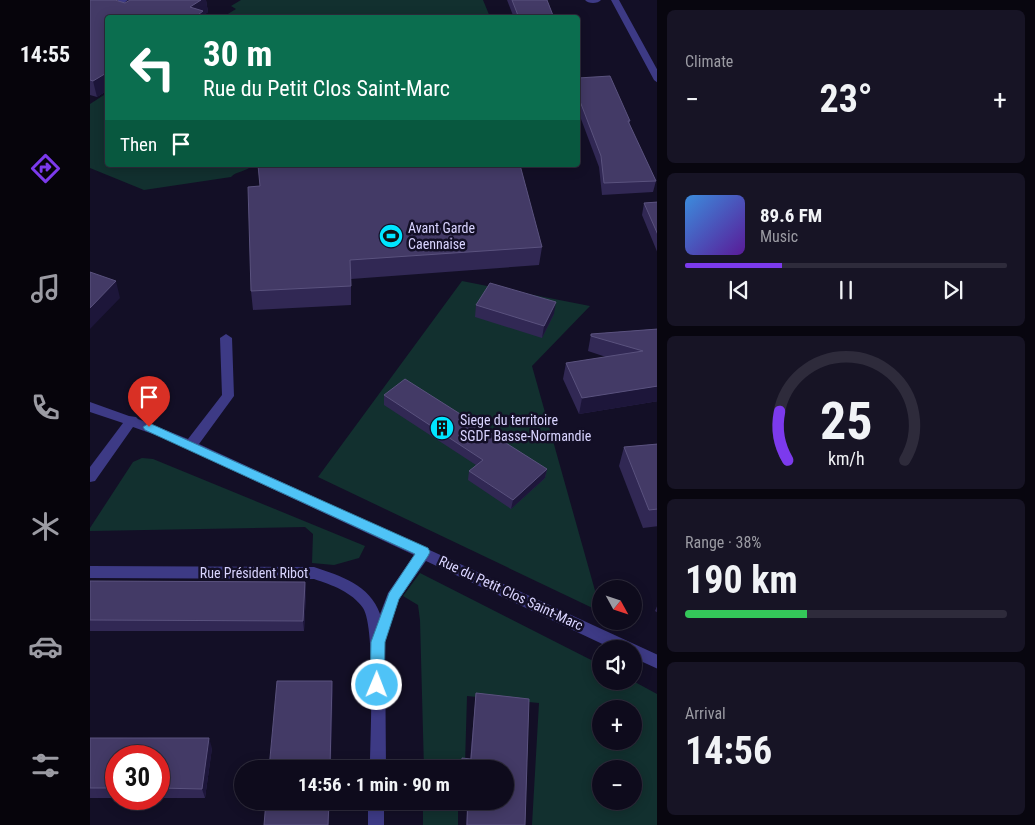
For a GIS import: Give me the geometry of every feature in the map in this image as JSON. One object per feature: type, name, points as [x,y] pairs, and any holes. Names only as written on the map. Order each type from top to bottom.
[{"type":"street","points":[[589,0],[597,0]]},
{"type":"street","points":[[615,0],[655,71]]},
{"type":"street","points":[[191,446],[228,396],[226,338]]},
{"type":"street","name":"Rue du Petit Clos Saint-Marc","points":[[90,407],[132,420],[191,446],[424,552],[610,640]]},
{"type":"street","points":[[90,477],[132,420]]},
{"type":"street","name":"Rue Président Ribot","points":[[378,642],[394,597],[424,552]]},
{"type":"street","name":"Rue Président Ribot","points":[[90,572],[314,573],[331,578],[362,596],[372,612],[378,642],[378,760]]},
{"type":"street","points":[[642,655],[657,662]]},
{"type":"street","points":[[376,810],[376,825]]},
{"type":"green space","points":[[241,0],[483,0],[489,15],[226,15],[236,9],[231,6]]},
{"type":"green space","points":[[105,94],[105,167],[250,167],[231,177],[144,190],[90,168],[90,104]]},
{"type":"green space","points":[[462,281],[590,306],[532,366],[592,580],[592,608],[318,477]]},
{"type":"green space","points":[[142,458],[153,459],[365,546],[359,558],[334,565],[312,563],[313,534],[305,527],[90,531],[90,528],[133,462]]},
{"type":"green space","points":[[420,573],[592,660],[592,690],[642,690],[642,686],[657,694],[657,825],[532,825],[539,703],[467,696],[465,760],[424,760],[418,605],[403,596]]},
{"type":"green space","points":[[423,810],[458,810],[458,825],[423,825]]},
{"type":"building","points":[[90,0],[115,0],[125,3],[130,0],[201,0],[190,7],[203,11],[198,15],[105,15],[105,74],[93,81],[90,80]]},
{"type":"building","points":[[512,0],[547,0],[553,15],[518,15]]},
{"type":"building","points":[[610,76],[630,121],[628,121],[656,181],[604,183],[601,156],[580,101],[580,78]]},
{"type":"building","name":"Avant Garde Caennaise","points":[[258,167],[521,167],[542,247],[350,260],[351,286],[251,291],[248,187],[260,186]]},
{"type":"building","points":[[657,202],[657,233],[644,203]]},
{"type":"building","points":[[90,272],[116,281],[90,308]]},
{"type":"building","points":[[490,283],[556,302],[544,326],[476,305]]},
{"type":"building","points":[[657,329],[657,386],[582,398],[566,363],[643,351],[591,336],[591,334]]},
{"type":"building","points":[[405,379],[547,469],[513,500],[469,471],[483,460],[384,395]]},
{"type":"building","points":[[657,444],[657,509],[649,510],[624,447]]},
{"type":"building","points":[[90,581],[305,582],[303,621],[90,620]]},
{"type":"building","points":[[277,681],[332,681],[330,760],[270,760]]},
{"type":"building","points":[[476,693],[529,699],[525,825],[467,825],[468,810],[514,810],[514,760],[462,760],[462,758],[471,759]]},
{"type":"building","points":[[90,738],[209,738],[202,789],[170,788],[170,745],[105,745],[105,788],[90,788]]},
{"type":"building","points":[[265,810],[329,810],[328,825],[264,825]]},
{"type":"place","name":"Avant Garde Caennaise","points":[[391,236]]},
{"type":"place","name":"Siege du territoire SGDF Basse-Normandie","points":[[442,428]]},
{"type":"route","points":[[149,427],[424,552],[394,597],[378,642],[377,685]]}]
